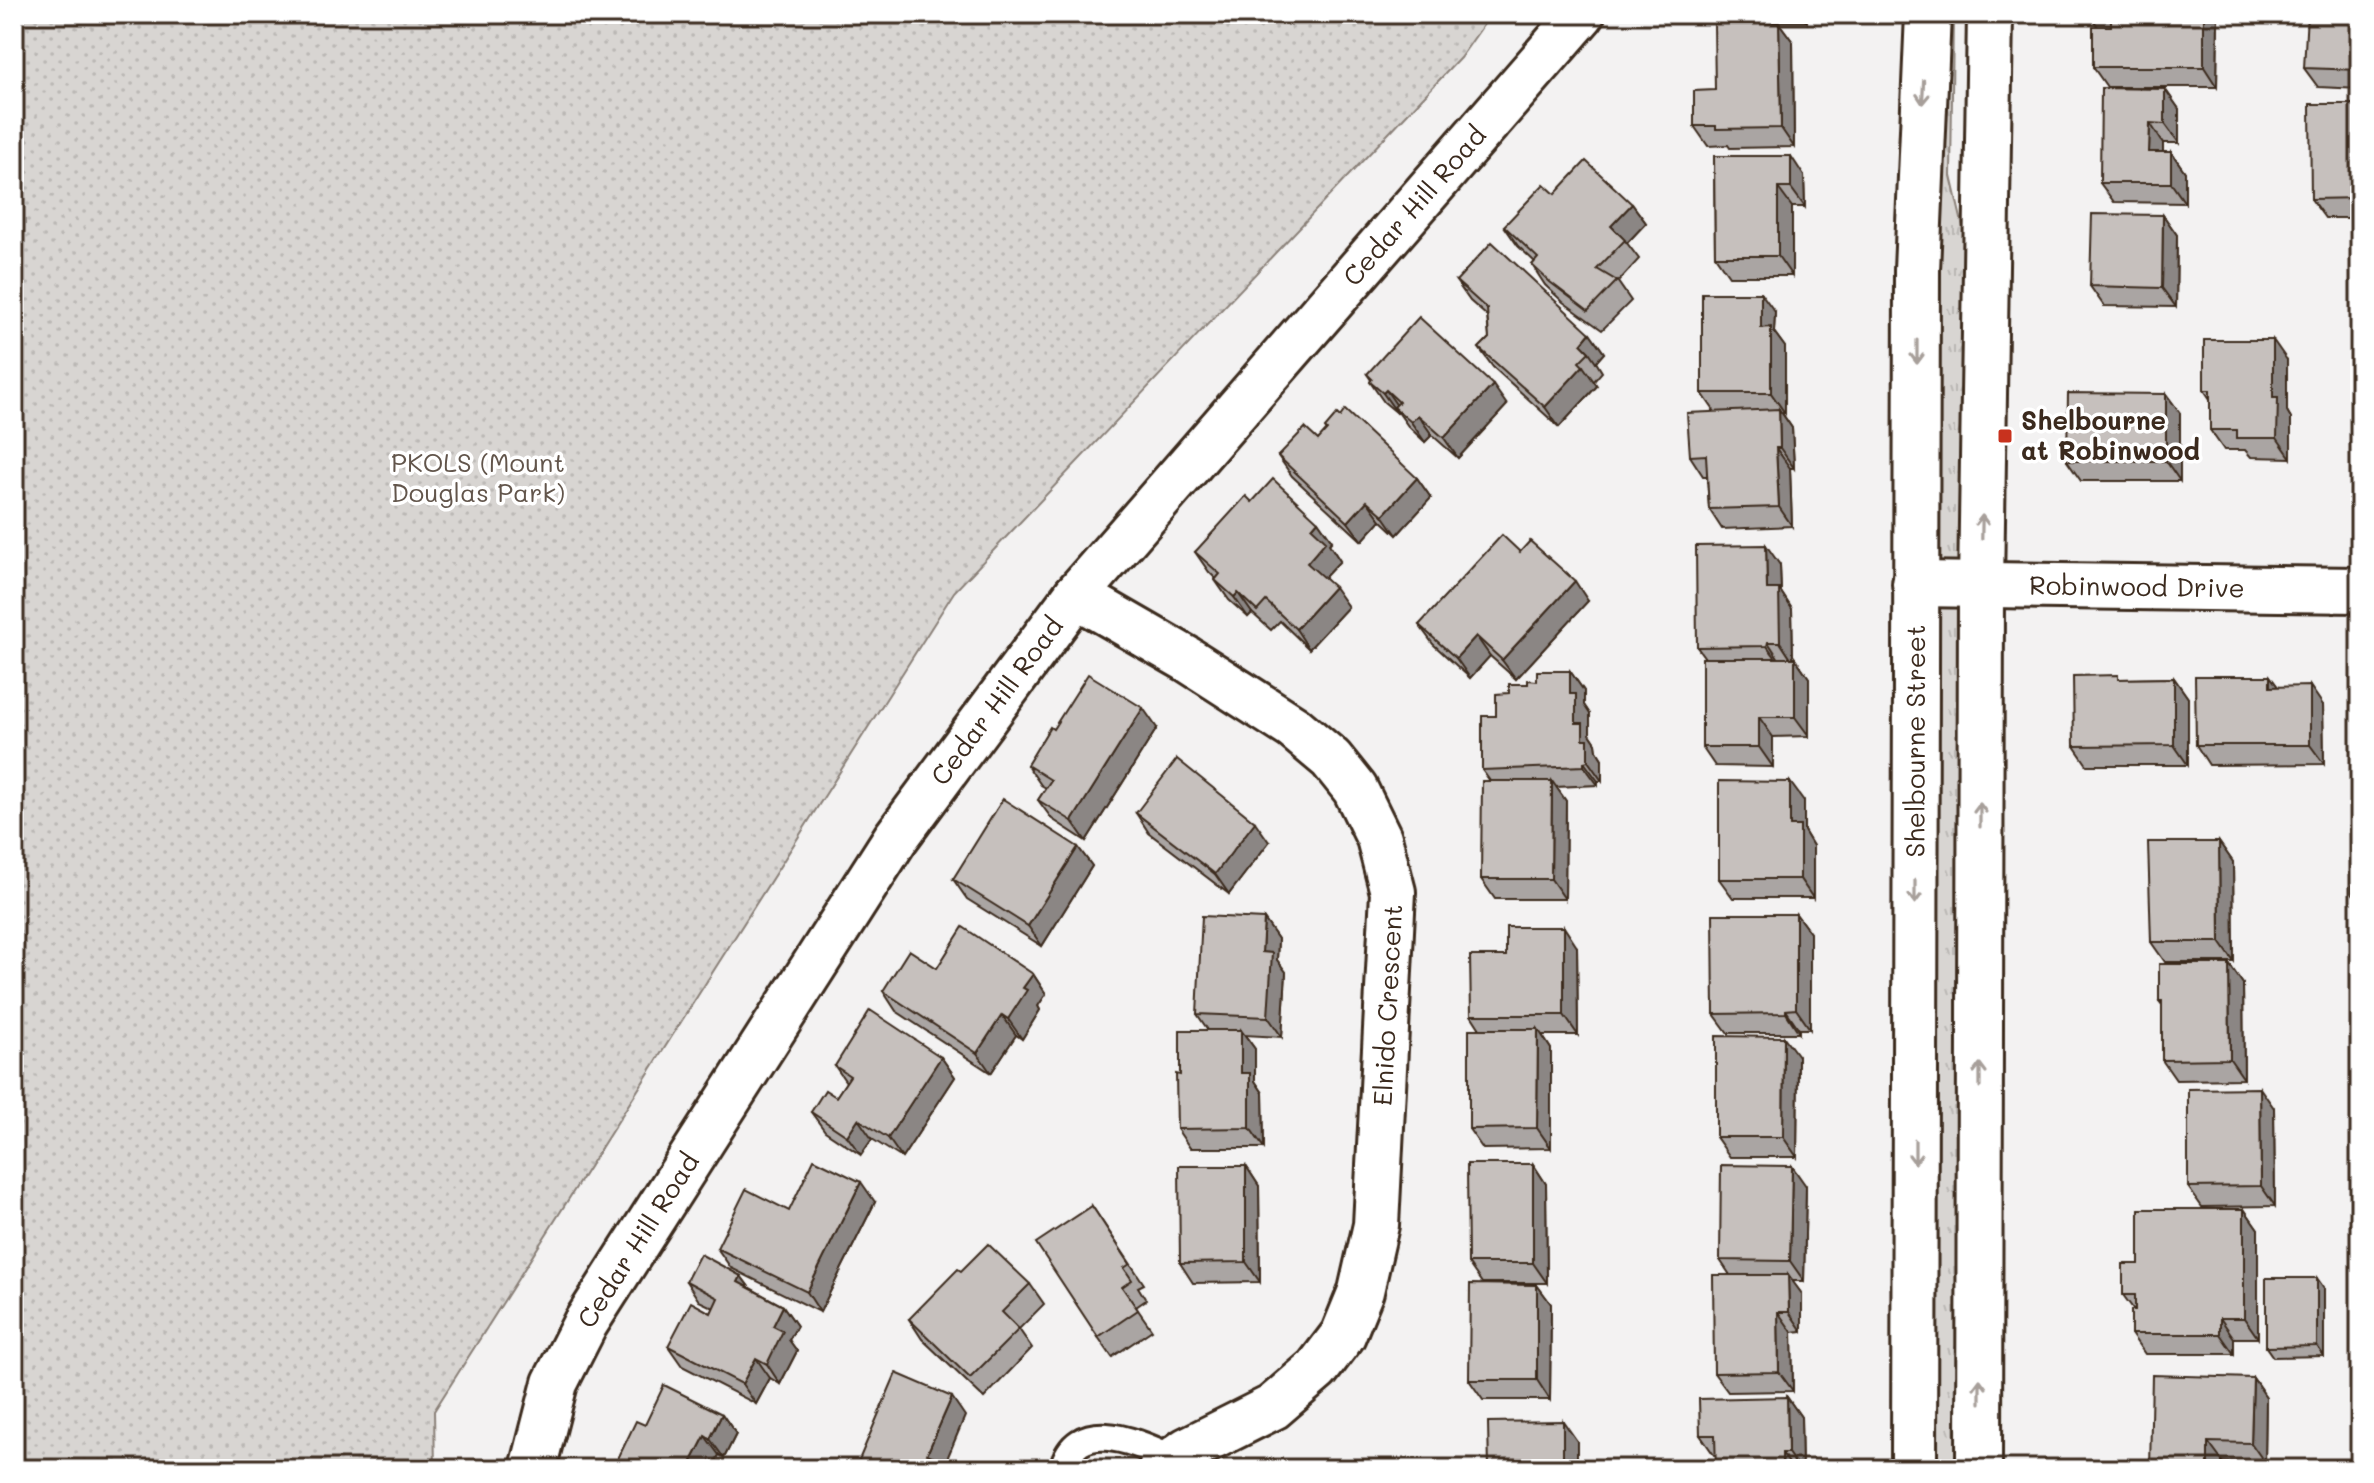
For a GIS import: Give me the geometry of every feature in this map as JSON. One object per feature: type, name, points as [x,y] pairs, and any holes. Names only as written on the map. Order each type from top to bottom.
[{"type":"street","name":"Cedar Hill Road","points":[[533,1469],[555,1383],[585,1324],[895,839],[1076,595],[1582,14]]},
{"type":"street","name":"Shelbourne Street","points":[[1914,1469],[1917,270],[1928,14]]},
{"type":"street","points":[[1979,1469],[1981,585],[1990,14]]},
{"type":"street","name":"Robinwood Drive","points":[[1915,584],[2360,590]]},
{"type":"street","name":"Elnido Crescent","points":[[1076,595],[1187,659],[1279,719],[1331,759],[1355,789],[1379,838],[1393,892],[1376,1225],[1361,1291],[1343,1335],[1317,1369],[1273,1407],[1166,1464]]},
{"type":"lane","points":[[1063,1469],[1066,1457],[1083,1441],[1101,1436],[1124,1438],[1166,1464]]},
{"type":"green space","name":"PKOLS (Mount Douglas Park)","points":[[14,14],[1491,14],[1460,58],[954,592],[434,1411],[435,1469],[14,1469]]},
{"type":"green space","points":[[1943,14],[1953,14],[1951,176],[1973,270],[1967,1469],[1927,1469],[1930,271]]},
{"type":"building","points":[[2092,14],[2204,14],[2204,67],[2093,67],[2093,26],[2111,26],[2111,19],[2092,19]]},
{"type":"building","points":[[2307,14],[2360,14],[2360,70],[2304,68]]},
{"type":"building","points":[[1714,23],[1779,23],[1781,128],[1716,129],[1716,126],[1694,126],[1694,91],[1715,90]]},
{"type":"building","points":[[2101,88],[2165,89],[2165,124],[2150,123],[2149,152],[2171,152],[2171,183],[2100,183]]},
{"type":"building","points":[[2310,104],[2360,104],[2360,198],[2311,199]]},
{"type":"building","points":[[1714,156],[1791,156],[1791,188],[1778,188],[1778,256],[1715,256]]},
{"type":"building","points":[[1586,161],[1632,204],[1611,226],[1625,240],[1597,269],[1617,281],[1588,311],[1532,265],[1538,258],[1504,226],[1544,184],[1555,194]]},
{"type":"building","points":[[2092,214],[2163,215],[2162,288],[2090,286]]},
{"type":"building","points":[[1492,242],[1590,333],[1581,344],[1589,352],[1579,362],[1583,366],[1545,407],[1479,348],[1489,338],[1487,309],[1456,281]]},
{"type":"building","points":[[1702,293],[1761,293],[1761,328],[1771,327],[1771,393],[1702,393]]},
{"type":"building","points":[[1419,317],[1493,385],[1444,438],[1418,415],[1411,422],[1394,407],[1399,402],[1386,390],[1383,393],[1370,382],[1372,379],[1367,374]]},
{"type":"building","points":[[2204,340],[2273,340],[2273,398],[2278,398],[2277,438],[2237,438],[2237,430],[2210,430],[2210,390],[2204,390]]},
{"type":"building","points":[[2068,393],[2166,394],[2166,461],[2067,461]]},
{"type":"building","points":[[1779,409],[1780,448],[1776,448],[1779,507],[1709,509],[1706,455],[1690,456],[1687,413]]},
{"type":"building","points":[[1345,410],[1417,478],[1383,515],[1367,501],[1348,522],[1278,456],[1305,428],[1318,440],[1337,414],[1340,417]]},
{"type":"building","points":[[1273,479],[1318,521],[1312,528],[1326,541],[1307,563],[1334,587],[1296,629],[1266,601],[1257,611],[1238,593],[1234,597],[1215,580],[1220,574],[1195,552],[1246,496],[1252,502]]},
{"type":"building","points":[[1502,535],[1520,552],[1530,541],[1575,581],[1502,660],[1476,636],[1456,658],[1419,625]]},
{"type":"building","points":[[1766,545],[1767,589],[1779,589],[1780,642],[1768,642],[1767,646],[1697,647],[1696,546]]},
{"type":"building","points":[[1702,658],[1795,658],[1795,717],[1759,717],[1759,747],[1702,747]]},
{"type":"building","points":[[1537,671],[1570,671],[1570,694],[1576,694],[1576,723],[1583,723],[1583,739],[1588,739],[1588,761],[1584,762],[1584,766],[1482,770],[1482,716],[1496,716],[1496,694],[1509,693],[1509,684],[1537,681]]},
{"type":"building","points":[[1088,674],[1143,708],[1072,821],[1038,800],[1051,780],[1027,765]]},
{"type":"building","points":[[2118,675],[2118,679],[2174,678],[2174,745],[2074,746],[2073,676]]},
{"type":"building","points":[[2195,676],[2270,676],[2270,687],[2310,686],[2310,745],[2196,745]]},
{"type":"building","points":[[1177,759],[1255,822],[1215,874],[1136,813]]},
{"type":"building","points":[[1482,781],[1552,781],[1551,879],[1481,879]]},
{"type":"building","points":[[1719,781],[1790,782],[1790,826],[1800,826],[1800,879],[1719,879]]},
{"type":"building","points":[[1003,799],[1078,847],[1028,926],[953,879]]},
{"type":"building","points":[[2148,842],[2219,842],[2220,942],[2151,942]]},
{"type":"building","points":[[2352,862],[2360,862],[2360,892],[2352,892]]},
{"type":"building","points":[[1713,914],[1796,914],[1796,1009],[1786,1010],[1786,1013],[1714,1014]]},
{"type":"building","points":[[1202,916],[1264,919],[1262,952],[1272,953],[1268,1017],[1197,1014]]},
{"type":"building","points":[[963,927],[1033,974],[1023,988],[1027,990],[1008,1019],[1002,1015],[977,1053],[883,991],[909,950],[937,968]]},
{"type":"building","points":[[1506,927],[1564,927],[1564,1015],[1471,1015],[1470,956],[1506,956]]},
{"type":"building","points":[[2159,964],[2229,964],[2230,1059],[2162,1060]]},
{"type":"building","points":[[870,1010],[941,1057],[888,1138],[858,1119],[847,1136],[811,1112],[825,1090],[836,1097],[850,1076],[835,1066]]},
{"type":"building","points":[[1469,1029],[1538,1029],[1537,1128],[1469,1129]]},
{"type":"building","points":[[1180,1030],[1241,1030],[1241,1073],[1250,1073],[1250,1128],[1177,1129],[1176,1074],[1180,1075]]},
{"type":"building","points":[[1716,1036],[1784,1037],[1783,1137],[1716,1137]]},
{"type":"building","points":[[2260,1088],[2261,1186],[2188,1187],[2188,1089]]},
{"type":"building","points":[[814,1159],[861,1182],[807,1292],[717,1248],[746,1189],[789,1211]]},
{"type":"building","points":[[1467,1164],[1533,1164],[1533,1263],[1468,1263]]},
{"type":"building","points":[[1721,1165],[1792,1166],[1790,1261],[1720,1260]]},
{"type":"building","points":[[1179,1166],[1246,1166],[1246,1262],[1180,1263]]},
{"type":"building","points":[[1092,1206],[1130,1264],[1124,1268],[1132,1280],[1122,1287],[1138,1310],[1098,1337],[1036,1243]]},
{"type":"building","points":[[2139,1209],[2244,1209],[2244,1318],[2220,1318],[2220,1334],[2131,1334],[2131,1310],[2135,1310],[2135,1295],[2123,1295],[2123,1264],[2139,1264]]},
{"type":"building","points":[[988,1244],[1030,1284],[1002,1312],[1019,1329],[970,1378],[909,1319],[958,1269],[961,1271]]},
{"type":"building","points":[[700,1254],[741,1276],[738,1282],[783,1306],[773,1326],[783,1331],[767,1364],[756,1358],[742,1384],[668,1346],[691,1302],[711,1313],[718,1298],[686,1281]]},
{"type":"building","points":[[1713,1275],[1788,1275],[1789,1312],[1778,1312],[1779,1372],[1714,1373]]},
{"type":"building","points":[[2266,1278],[2317,1278],[2317,1346],[2266,1347]]},
{"type":"building","points":[[1470,1284],[1537,1285],[1537,1380],[1469,1380]]},
{"type":"building","points":[[896,1373],[952,1397],[927,1454],[939,1459],[935,1469],[856,1467]]},
{"type":"building","points":[[2152,1375],[2253,1378],[2251,1443],[2208,1442],[2208,1469],[2150,1469]]},
{"type":"building","points":[[664,1385],[722,1414],[710,1439],[705,1436],[688,1469],[613,1469],[636,1421],[645,1425]]},
{"type":"building","points":[[1787,1397],[1788,1453],[1782,1453],[1782,1469],[1716,1469],[1715,1435],[1700,1435],[1699,1399]]},
{"type":"building","points":[[1563,1421],[1563,1469],[1489,1469],[1488,1422]]},
{"type":"place","name":"Shelbourne at Robinwood","points":[[2005,436]]}]
